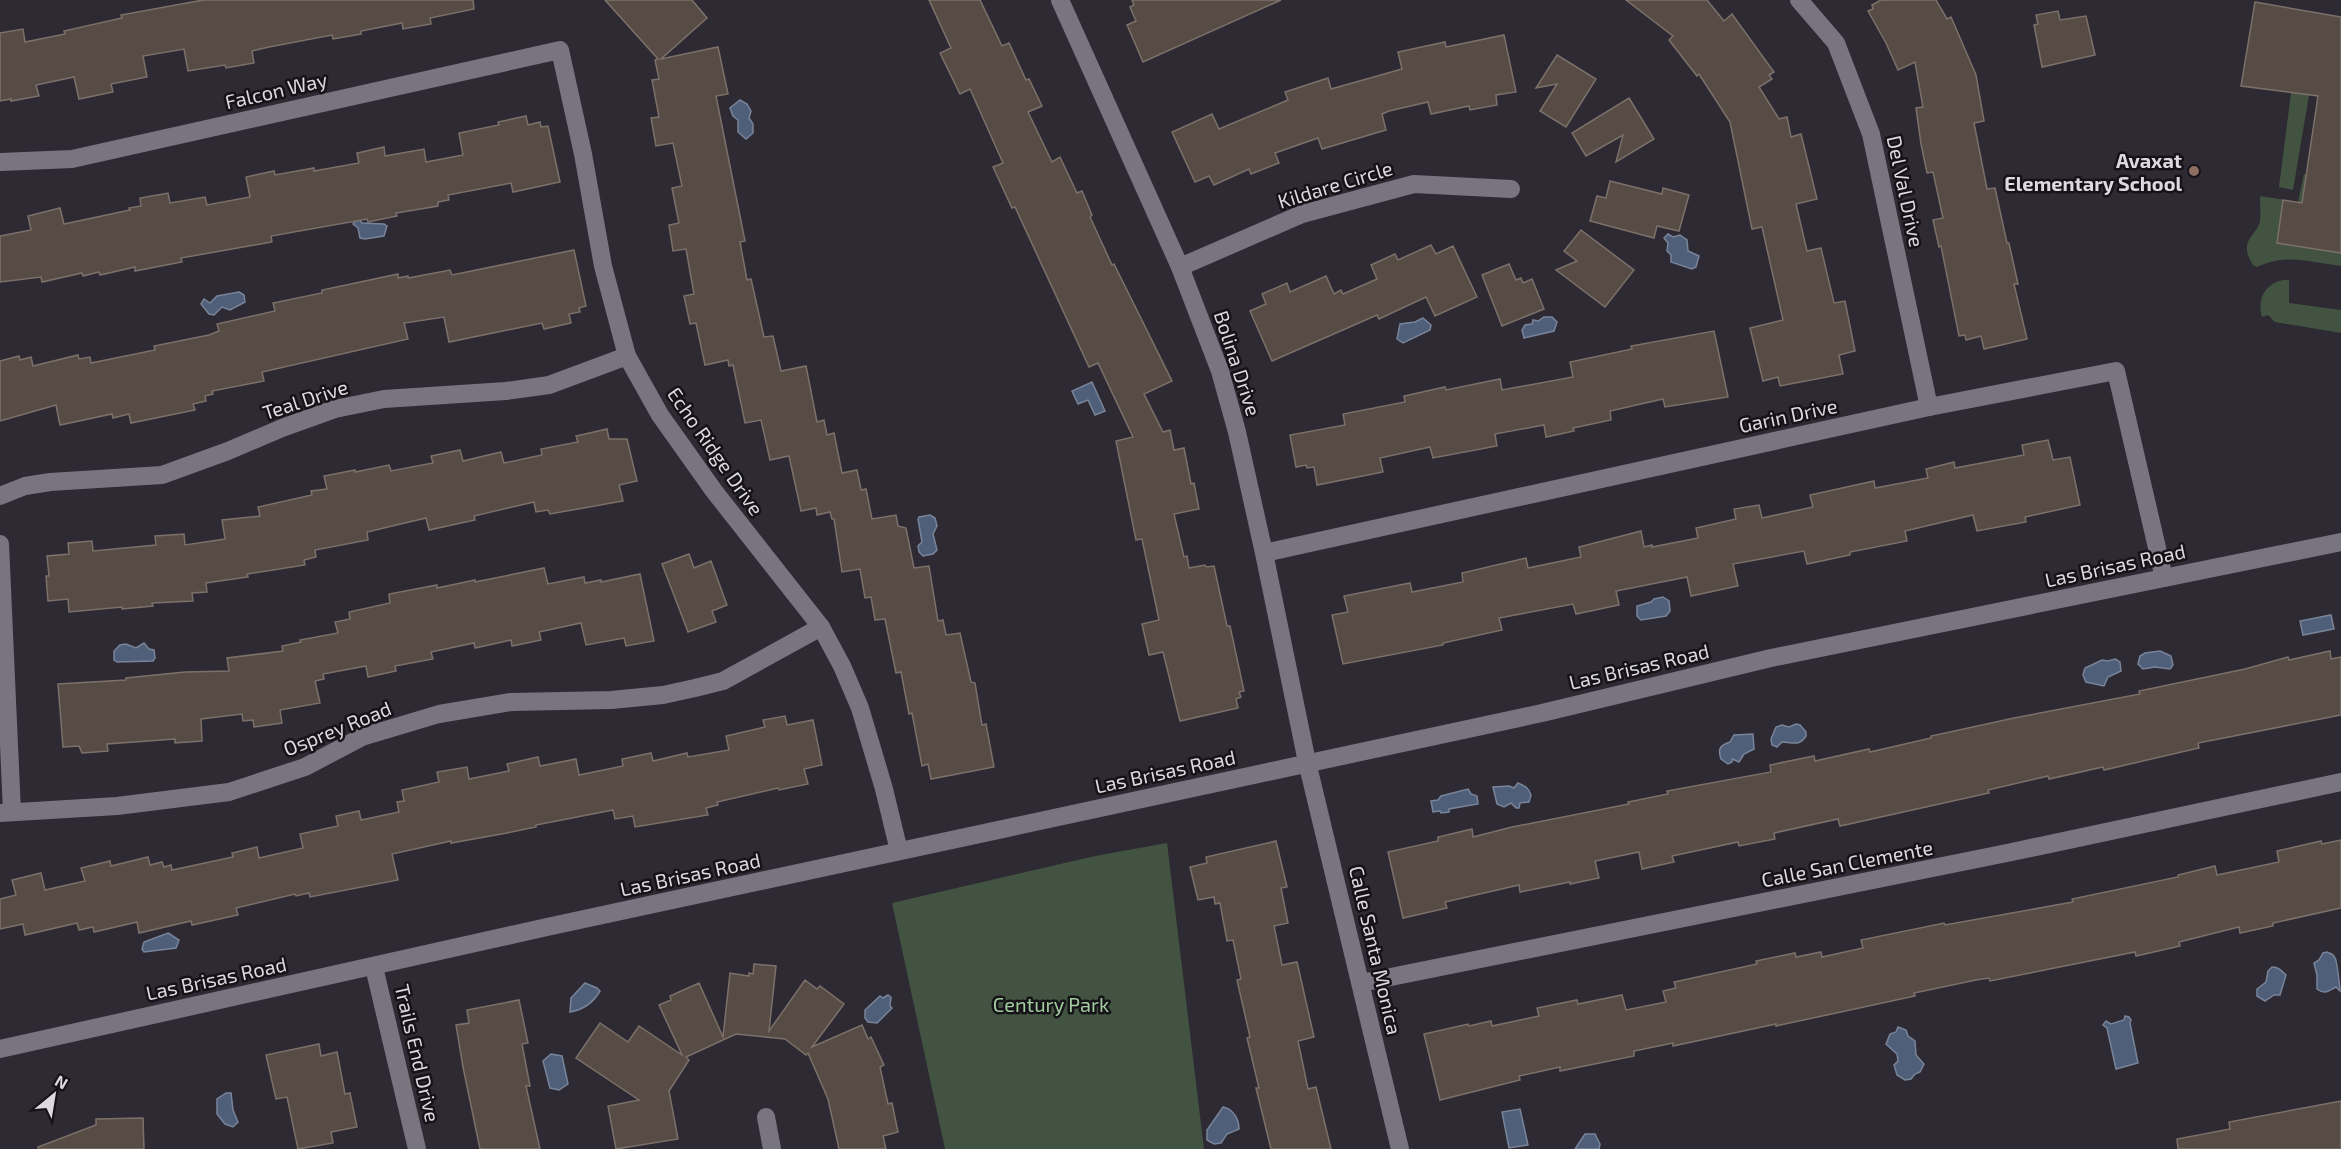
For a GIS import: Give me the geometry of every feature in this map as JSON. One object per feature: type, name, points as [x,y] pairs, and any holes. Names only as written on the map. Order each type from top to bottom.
[{"type":"street","name":"Bolina Drive","points":[[1060,0],[1180,267],[1220,370],[1237,432],[1264,553],[1307,762]]},
{"type":"street","name":"Del Val Drive","points":[[1799,0],[1836,44],[1871,134],[1929,407]]},
{"type":"street","name":"Falcon Way","points":[[0,162],[72,159],[560,50]]},
{"type":"street","name":"Echo Ridge Drive","points":[[560,50],[584,154],[603,266],[627,356],[660,415],[707,481],[821,627],[842,666],[860,708],[884,789],[899,851]]},
{"type":"street","name":"Kildare Circle","points":[[1180,267],[1302,214],[1414,184],[1511,189]]},
{"type":"street","name":"Teal Drive","points":[[0,496],[25,486],[50,482],[162,475],[228,452],[282,428],[335,409],[384,399],[506,391],[549,385],[627,356]]},
{"type":"street","name":"Garin Drive","points":[[1264,553],[1929,407],[2116,371],[2164,578]]},
{"type":"street","name":"Las Brisas Road","points":[[0,1048],[1307,762],[1542,713],[1771,658],[2341,542]]},
{"type":"street","points":[[0,544],[6,812]]},
{"type":"street","name":"Osprey Road","points":[[6,812],[117,807],[228,792],[305,767],[362,737],[438,714],[511,702],[611,700],[663,695],[695,688],[723,681],[821,627]]},
{"type":"street","name":"Calle Santa Monica","points":[[1307,762],[1400,1149]]},
{"type":"street","name":"Calle San Clemente","points":[[1360,983],[2007,853],[2341,783]]},
{"type":"street","name":"Trails End Drive","points":[[374,967],[417,1149]]},
{"type":"street","points":[[766,1117],[772,1149]]},
{"type":"green space","points":[[2319,36],[2293,190],[2279,187],[2291,93],[2295,92]]},
{"type":"green space","points":[[2304,174],[2341,181],[2341,266],[2288,259],[2257,267],[2253,265],[2247,244],[2260,221],[2260,196],[2298,202]]},
{"type":"green space","points":[[2289,280],[2289,303],[2341,310],[2341,333],[2275,322],[2268,315],[2262,317],[2261,299],[2271,285]]},
{"type":"green space","name":"Century Park","points":[[1167,843],[1204,1149],[945,1149],[892,903],[1095,856]]},
{"type":"water","points":[[740,100],[747,104],[751,111],[749,118],[753,124],[753,133],[746,139],[738,132],[738,120],[733,116],[730,108]]},
{"type":"water","points":[[358,218],[362,223],[387,226],[384,236],[360,238],[358,228],[353,224]]},
{"type":"water","points":[[1668,234],[1673,237],[1680,235],[1687,240],[1688,251],[1699,256],[1696,267],[1692,269],[1671,262],[1671,255],[1667,251],[1668,243],[1664,238]]},
{"type":"water","points":[[239,292],[244,295],[245,302],[230,310],[222,307],[214,315],[209,314],[201,304],[204,299],[210,303],[217,296]]},
{"type":"water","points":[[1544,317],[1552,317],[1557,322],[1554,331],[1524,338],[1522,330],[1525,325]]},
{"type":"water","points":[[1423,318],[1431,325],[1430,330],[1403,343],[1397,339],[1400,324],[1415,322]]},
{"type":"water","points":[[1092,382],[1105,411],[1095,415],[1088,400],[1078,404],[1072,391]]},
{"type":"water","points":[[930,515],[935,518],[937,526],[933,534],[937,550],[933,554],[923,556],[918,546],[922,542],[918,519]]},
{"type":"water","points":[[1663,597],[1669,601],[1670,611],[1666,616],[1641,620],[1637,616],[1637,606]]},
{"type":"water","points":[[2331,615],[2334,629],[2303,635],[2300,621]]},
{"type":"water","points":[[144,643],[149,649],[154,650],[153,661],[117,662],[114,660],[114,651],[120,645],[126,644],[136,648]]},
{"type":"water","points":[[2160,651],[2171,656],[2173,665],[2170,669],[2155,667],[2143,669],[2138,664],[2140,656],[2145,653]]},
{"type":"water","points":[[2115,659],[2120,662],[2121,671],[2108,677],[2104,686],[2086,682],[2083,675],[2085,668],[2102,660]]},
{"type":"water","points":[[1796,724],[1806,732],[1801,742],[1782,742],[1777,747],[1772,745],[1771,739],[1776,727],[1782,725],[1789,727]]},
{"type":"water","points":[[1753,734],[1754,749],[1744,754],[1739,762],[1732,759],[1732,762],[1728,764],[1721,759],[1719,752],[1721,748],[1730,742],[1734,735]]},
{"type":"water","points":[[1518,783],[1529,791],[1531,795],[1529,802],[1520,803],[1519,808],[1511,803],[1504,807],[1497,804],[1493,787],[1514,788]]},
{"type":"water","points":[[1468,789],[1471,794],[1477,796],[1478,804],[1449,809],[1449,812],[1433,812],[1431,801]]},
{"type":"water","points":[[168,933],[179,940],[176,948],[144,952],[142,949],[144,942]]},
{"type":"water","points":[[2327,952],[2336,960],[2340,991],[2336,987],[2324,992],[2317,989],[2314,963],[2323,953]]},
{"type":"water","points":[[2272,967],[2278,968],[2286,975],[2280,995],[2274,995],[2265,1001],[2257,996],[2257,989],[2266,982],[2268,971]]},
{"type":"water","points":[[585,983],[600,991],[587,1005],[570,1012],[571,998]]},
{"type":"water","points":[[888,995],[891,997],[890,1006],[892,1008],[877,1023],[868,1022],[865,1018],[865,1010],[880,996],[883,998]]},
{"type":"water","points":[[2125,1016],[2131,1020],[2138,1063],[2116,1069],[2107,1028],[2103,1025],[2106,1021],[2111,1024],[2124,1020]]},
{"type":"water","points":[[1898,1027],[1906,1030],[1908,1036],[1915,1041],[1916,1055],[1924,1064],[1920,1072],[1911,1079],[1905,1080],[1897,1075],[1894,1065],[1898,1061],[1897,1054],[1886,1044],[1890,1034],[1896,1032]]},
{"type":"water","points":[[551,1054],[562,1056],[568,1084],[559,1090],[550,1088],[543,1061]]},
{"type":"water","points":[[226,1093],[231,1093],[233,1110],[238,1122],[233,1127],[225,1124],[217,1114],[217,1099]]},
{"type":"water","points":[[1223,1107],[1235,1115],[1239,1129],[1227,1134],[1221,1143],[1214,1144],[1207,1140],[1207,1130]]},
{"type":"water","points":[[1520,1109],[1528,1145],[1509,1148],[1502,1112]]},
{"type":"water","points":[[1585,1134],[1595,1134],[1600,1144],[1599,1149],[1575,1149]]},
{"type":"building","points":[[203,0],[473,0],[474,9],[430,18],[431,24],[403,29],[402,23],[361,31],[361,34],[333,39],[332,35],[252,51],[254,63],[226,68],[225,65],[188,71],[184,49],[143,56],[147,77],[111,84],[113,92],[79,99],[74,77],[36,85],[39,96],[0,101],[0,33],[23,29],[25,42],[65,34],[64,31],[122,18],[121,15]]},
{"type":"building","points":[[605,0],[692,0],[707,18],[661,59],[718,47],[728,94],[716,96],[745,241],[740,242],[747,280],[751,279],[764,337],[773,336],[781,371],[806,366],[817,422],[824,420],[827,435],[834,433],[842,473],[857,470],[861,490],[866,489],[872,519],[896,515],[898,526],[906,528],[914,568],[929,566],[938,621],[943,620],[946,635],[960,633],[971,682],[975,683],[982,725],[986,724],[994,767],[931,779],[928,764],[922,766],[912,713],[909,714],[901,672],[896,673],[885,619],[875,620],[871,597],[865,598],[860,569],[842,572],[834,519],[830,512],[817,515],[816,508],[801,511],[789,456],[770,460],[761,420],[745,423],[733,365],[729,366],[728,360],[705,365],[696,323],[690,324],[684,296],[694,294],[686,249],[673,251],[669,225],[679,223],[672,188],[682,186],[673,143],[656,146],[651,118],[659,117],[652,80],[659,79],[655,60],[658,59]]},
{"type":"building","points":[[929,0],[980,0],[1002,46],[1009,43],[1026,80],[1029,79],[1042,106],[1028,112],[1052,162],[1060,157],[1077,193],[1082,191],[1092,215],[1090,217],[1112,265],[1114,264],[1172,381],[1144,394],[1163,432],[1170,430],[1174,450],[1184,448],[1199,509],[1174,514],[1184,557],[1187,556],[1189,568],[1214,566],[1244,691],[1239,692],[1241,697],[1236,699],[1238,708],[1180,721],[1163,652],[1149,655],[1142,624],[1159,620],[1142,539],[1136,540],[1116,441],[1133,437],[1098,363],[1089,367],[1015,207],[1012,208],[993,167],[1003,163],[970,89],[960,94],[940,53],[951,48]]},
{"type":"building","points":[[1132,0],[1281,0],[1143,62],[1127,25],[1136,21],[1130,7],[1134,5]]},
{"type":"building","points":[[1626,0],[1707,0],[1724,21],[1732,14],[1774,72],[1769,75],[1772,79],[1759,87],[1779,119],[1787,117],[1791,137],[1801,134],[1817,199],[1796,204],[1807,251],[1821,248],[1834,303],[1845,301],[1855,351],[1839,355],[1843,374],[1780,386],[1778,377],[1763,381],[1750,328],[1783,320],[1762,227],[1752,229],[1730,122],[1699,74],[1697,76],[1669,40],[1673,36]]},
{"type":"building","points":[[1881,0],[1936,0],[1947,19],[1951,17],[1976,75],[1984,121],[1974,123],[1987,189],[1995,188],[2007,243],[2009,243],[2018,284],[2014,284],[2027,339],[1984,349],[1981,336],[1966,340],[1965,335],[1959,336],[1941,246],[1939,247],[1933,220],[1943,218],[1933,172],[1927,173],[1921,144],[1916,108],[1923,107],[1915,62],[1898,70],[1868,11],[1873,9],[1872,5]]},
{"type":"building","points":[[2255,2],[2341,17],[2341,253],[2277,243],[2283,200],[2302,203],[2318,96],[2241,86]]},
{"type":"building","points":[[2058,11],[2060,20],[2086,16],[2095,55],[2042,67],[2034,25],[2038,24],[2036,15]]},
{"type":"building","points":[[1504,35],[1516,92],[1496,95],[1497,105],[1470,110],[1469,106],[1431,114],[1428,102],[1389,111],[1382,114],[1386,130],[1322,149],[1318,138],[1275,153],[1279,163],[1251,174],[1249,169],[1214,185],[1209,176],[1195,182],[1172,132],[1212,114],[1219,129],[1288,100],[1285,92],[1328,78],[1331,89],[1402,69],[1398,52],[1445,42],[1446,47]]},
{"type":"building","points":[[1557,55],[1596,79],[1566,127],[1540,111],[1557,84],[1536,88]]},
{"type":"building","points":[[1629,98],[1654,139],[1616,162],[1623,135],[1586,156],[1572,133]]},
{"type":"building","points":[[526,116],[528,125],[540,122],[541,127],[548,126],[560,182],[513,192],[511,183],[448,195],[449,200],[438,202],[438,206],[396,213],[397,216],[271,236],[272,242],[181,258],[182,262],[135,271],[135,267],[100,275],[99,272],[83,276],[82,273],[42,282],[41,277],[0,282],[0,236],[31,230],[28,216],[60,208],[64,224],[130,210],[129,208],[141,206],[140,198],[168,193],[170,203],[205,197],[207,205],[250,197],[246,177],[274,171],[275,175],[359,163],[357,153],[384,147],[385,156],[424,149],[426,162],[463,155],[459,133],[499,125],[498,122]]},
{"type":"building","points":[[1610,181],[1662,194],[1663,188],[1689,195],[1679,231],[1657,226],[1654,238],[1590,221],[1597,196],[1606,198]]},
{"type":"building","points":[[1581,230],[1634,270],[1605,307],[1556,270],[1577,261],[1564,251]]},
{"type":"building","points":[[1431,245],[1436,254],[1453,246],[1477,297],[1435,316],[1426,297],[1379,319],[1377,315],[1272,361],[1250,311],[1266,304],[1262,294],[1287,283],[1290,292],[1326,276],[1334,294],[1341,290],[1343,294],[1377,279],[1371,265],[1395,254],[1398,260]]},
{"type":"building","points":[[574,250],[586,306],[579,308],[580,312],[569,314],[571,323],[544,329],[542,323],[449,342],[444,317],[404,323],[408,339],[262,372],[264,381],[212,391],[213,394],[205,396],[206,401],[193,404],[195,410],[131,423],[129,414],[113,418],[112,414],[60,425],[56,405],[0,421],[0,361],[19,356],[20,360],[31,357],[33,366],[78,355],[79,359],[90,357],[91,363],[155,350],[154,346],[209,335],[219,331],[217,324],[275,311],[273,303],[322,293],[322,290],[398,274],[398,278],[408,276],[408,278],[450,270],[452,275]]},
{"type":"building","points":[[1509,264],[1516,280],[1521,278],[1523,283],[1532,279],[1544,309],[1502,326],[1482,275]]},
{"type":"building","points":[[1714,331],[1728,397],[1665,407],[1663,399],[1610,411],[1611,420],[1573,428],[1574,431],[1546,437],[1544,425],[1495,434],[1497,446],[1433,458],[1430,447],[1380,458],[1383,472],[1317,485],[1314,467],[1307,468],[1306,465],[1296,467],[1290,435],[1345,425],[1343,414],[1405,402],[1404,396],[1445,387],[1446,390],[1500,379],[1502,390],[1573,377],[1570,362],[1632,349],[1631,346]]},
{"type":"building","points":[[607,429],[609,439],[627,439],[637,481],[619,485],[623,501],[550,514],[548,510],[536,512],[534,502],[474,516],[475,520],[429,530],[426,518],[367,532],[368,540],[315,550],[316,557],[304,560],[305,565],[206,583],[207,592],[192,593],[193,601],[69,612],[68,599],[48,601],[47,556],[69,554],[68,543],[92,541],[93,551],[156,545],[155,536],[184,534],[185,545],[225,539],[222,520],[260,516],[258,507],[312,495],[311,491],[327,489],[324,476],[389,465],[391,471],[433,463],[431,456],[460,450],[463,461],[501,452],[504,463],[542,455],[541,449],[578,442],[576,436]]},
{"type":"building","points":[[2048,440],[2053,460],[2070,457],[2080,505],[2025,517],[2026,522],[1977,531],[1973,515],[1905,531],[1907,541],[1850,552],[1850,555],[1807,564],[1804,551],[1733,564],[1738,586],[1691,596],[1687,577],[1616,591],[1619,605],[1576,614],[1573,604],[1499,618],[1502,630],[1443,643],[1443,645],[1343,664],[1332,615],[1348,612],[1344,596],[1410,583],[1412,592],[1463,582],[1462,573],[1526,558],[1528,568],[1581,557],[1579,547],[1641,531],[1644,547],[1698,538],[1696,528],[1736,519],[1734,509],[1759,505],[1762,518],[1813,507],[1810,495],[1874,481],[1875,488],[1928,478],[1926,469],[1954,462],[1955,468],[2024,455],[2022,445]]},
{"type":"building","points":[[689,554],[694,568],[711,561],[727,605],[712,611],[716,622],[688,632],[662,564]]},
{"type":"building","points":[[544,568],[548,584],[584,577],[585,583],[601,580],[601,582],[640,574],[654,641],[626,646],[624,638],[586,645],[581,623],[539,632],[541,640],[512,646],[511,640],[475,648],[474,643],[431,652],[433,659],[395,666],[396,671],[368,677],[366,666],[323,674],[324,679],[315,681],[320,703],[280,710],[282,723],[254,727],[253,720],[243,721],[242,714],[201,719],[202,741],[175,743],[175,739],[107,744],[108,751],[82,753],[79,746],[63,747],[58,684],[126,680],[126,678],[185,672],[229,671],[227,658],[283,651],[282,646],[301,642],[300,640],[338,633],[335,622],[350,619],[349,612],[390,603],[389,594],[437,585],[437,588],[475,580],[475,582]]},
{"type":"building","points":[[2330,651],[2331,659],[2341,657],[2341,715],[2198,743],[2199,748],[2104,770],[2103,767],[2049,779],[2048,776],[1988,790],[1989,793],[1840,826],[1838,819],[1774,833],[1775,839],[1739,846],[1738,842],[1672,856],[1674,862],[1642,869],[1639,852],[1595,861],[1599,878],[1520,892],[1519,885],[1445,902],[1447,908],[1403,918],[1388,852],[1438,841],[1438,837],[1472,829],[1473,837],[1629,804],[1628,802],[1668,794],[1667,791],[1771,772],[1770,765],[1814,756],[1815,761],[1869,749],[1870,752],[2014,718],[2140,694],[2139,691],[2245,669],[2288,657],[2289,660]]},
{"type":"building","points":[[785,716],[787,725],[813,720],[822,765],[804,769],[808,784],[779,790],[778,788],[717,802],[718,805],[706,808],[708,815],[635,827],[633,816],[615,819],[613,810],[507,833],[451,843],[451,841],[392,854],[398,880],[310,897],[309,893],[296,896],[295,894],[236,908],[238,915],[192,925],[191,921],[139,933],[137,922],[94,932],[93,927],[79,930],[77,923],[25,935],[23,924],[0,929],[0,899],[16,895],[12,880],[41,873],[45,890],[85,881],[81,868],[110,861],[111,866],[148,857],[150,865],[162,862],[164,867],[171,865],[172,870],[233,857],[232,853],[257,847],[259,858],[303,848],[300,834],[338,826],[336,816],[359,811],[361,820],[399,812],[397,802],[404,801],[402,790],[439,782],[437,772],[467,767],[469,779],[509,771],[507,764],[538,757],[540,766],[576,759],[579,775],[623,766],[622,759],[651,753],[653,761],[687,753],[688,757],[729,750],[726,736],[765,727],[763,720]]},
{"type":"building","points":[[2341,840],[2341,908],[2240,933],[2239,927],[2179,942],[2180,946],[2136,956],[2135,952],[1990,981],[1989,978],[1976,980],[1914,993],[1915,996],[1776,1026],[1776,1024],[1673,1046],[1673,1043],[1634,1051],[1634,1056],[1560,1071],[1560,1067],[1519,1076],[1520,1080],[1440,1100],[1424,1034],[1468,1024],[1469,1026],[1491,1021],[1492,1026],[1539,1016],[1537,1008],[1577,1000],[1578,1004],[1622,995],[1626,1010],[1666,1002],[1663,991],[1676,988],[1674,982],[1757,964],[1756,961],[1795,953],[1796,957],[1821,952],[1822,957],[1863,948],[1861,940],[1944,923],[1945,925],[2073,902],[2072,899],[2178,877],[2178,875],[2215,866],[2217,875],[2279,862],[2277,851],[2321,841],[2322,844]]},
{"type":"building","points":[[1276,841],[1287,887],[1281,888],[1288,923],[1274,926],[1282,965],[1297,962],[1314,1037],[1298,1041],[1308,1089],[1316,1087],[1331,1149],[1271,1149],[1256,1088],[1259,1088],[1247,1038],[1250,1037],[1237,980],[1241,979],[1233,940],[1227,941],[1220,903],[1215,904],[1214,897],[1198,900],[1190,867],[1207,863],[1206,857]]},
{"type":"building","points":[[754,964],[776,966],[769,1031],[805,980],[817,989],[820,986],[844,1004],[812,1047],[862,1025],[868,1039],[871,1037],[884,1065],[880,1067],[888,1104],[892,1103],[898,1132],[883,1136],[886,1149],[839,1149],[828,1099],[808,1053],[806,1055],[785,1039],[736,1034],[686,1057],[689,1060],[669,1091],[678,1139],[616,1149],[608,1106],[639,1100],[576,1058],[600,1023],[628,1042],[639,1026],[682,1055],[659,1005],[671,1000],[670,996],[699,983],[723,1037],[730,973],[749,976],[749,973],[753,974]]},
{"type":"building","points":[[519,1000],[528,1043],[522,1044],[530,1086],[526,1086],[540,1149],[480,1149],[456,1025],[469,1023],[467,1010]]},
{"type":"building","points":[[319,1044],[321,1056],[337,1052],[345,1094],[350,1093],[357,1127],[331,1132],[333,1143],[298,1149],[287,1097],[276,1099],[266,1055]]},
{"type":"building","points":[[2341,1101],[2341,1149],[2178,1149],[2177,1139],[2230,1129],[2229,1122]]},
{"type":"building","points":[[143,1118],[144,1149],[38,1149],[38,1147],[96,1125],[96,1119]]},
{"type":"place","name":"Avaxat Elementary School","points":[[2194,171]]}]
